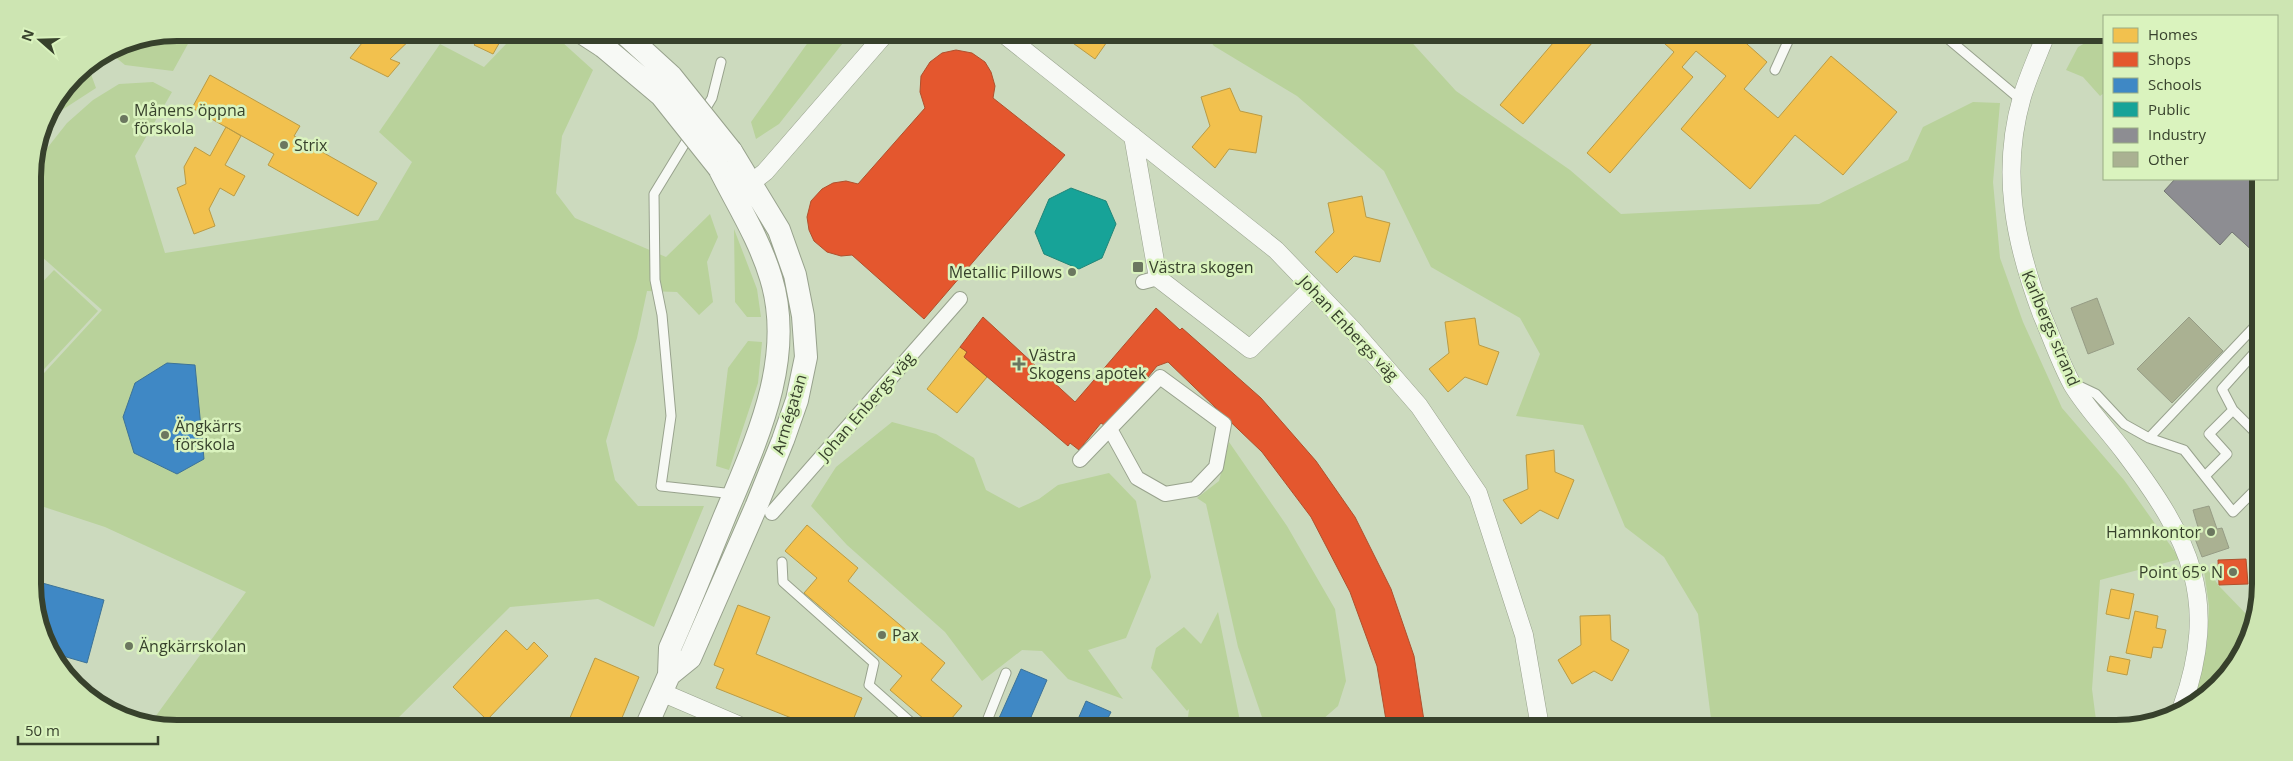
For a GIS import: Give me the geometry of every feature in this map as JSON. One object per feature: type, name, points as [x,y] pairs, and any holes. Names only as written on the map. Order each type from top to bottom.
[{"type":"street","name":"Armégatan","points":[[595,41],[661,95],[725,159]]},
{"type":"street","name":"Armégatan","points":[[632,41],[670,76],[725,159],[742,190],[754,234],[771,279],[778,324],[777,366],[764,417],[670,648],[665,683],[649,720]]},
{"type":"street","points":[[742,190],[766,172],[879,41]]},
{"type":"street","name":"Johan Enbergs väg","points":[[1013,41],[1276,250],[1352,329],[1419,406],[1478,493],[1524,634],[1539,719]]},
{"type":"street","name":"Karlbergs strand","points":[[2043,41],[2021,100],[2013,162],[2014,222],[2026,274],[2072,383],[2093,414],[2125,452],[2182,539],[2192,570],[2200,610],[2197,646],[2184,702]]},
{"type":"street","points":[[1133,136],[1151,280],[1250,349],[1312,288]]},
{"type":"street","name":"Armégatan","points":[[665,683],[690,658],[756,507],[797,400],[806,357],[803,316],[795,276],[779,230],[742,190]]},
{"type":"street","name":"Johan Enbergs väg","points":[[772,513],[960,299]]},
{"type":"street","points":[[1080,460],[1160,377],[1224,424],[1216,467],[1195,489],[1165,494],[1137,478],[1110,429]]},
{"type":"street","points":[[665,683],[729,720]]},
{"type":"lane","points":[[1775,70],[1788,41]]},
{"type":"lane","points":[[1951,41],[2021,100]]},
{"type":"lane","points":[[720,62],[712,98],[654,194],[655,280],[662,315],[671,416],[660,486],[734,494]]},
{"type":"lane","points":[[2149,438],[2252,329]]},
{"type":"lane","points":[[2252,356],[2222,389],[2232,410],[2252,430]]},
{"type":"lane","points":[[2072,383],[2096,394],[2124,424],[2149,438],[2184,450],[2233,512],[2252,493]]},
{"type":"lane","points":[[2205,476],[2227,454],[2209,434],[2232,410]]},
{"type":"lane","points":[[782,562],[782,582],[874,663],[869,685],[908,720]]},
{"type":"lane","points":[[987,720],[1006,673]]},
{"type":"green space","points":[[190,41],[173,71],[125,65],[114,56],[133,48],[159,42]]},
{"type":"green space","points":[[508,41],[561,41],[593,70],[562,136],[556,193],[575,218],[666,257],[710,214],[718,237],[707,262],[713,302],[699,315],[677,292],[647,291],[637,338],[606,441],[615,480],[638,506],[704,506],[654,627],[598,599],[510,607],[396,720],[177,720],[154,718],[246,592],[105,527],[41,506],[42,376],[102,310],[42,257],[43,153],[67,123],[93,100],[119,84],[153,82],[172,92],[135,156],[165,253],[378,220],[412,162],[379,132],[440,44],[484,67]]},
{"type":"green space","points":[[809,41],[844,41],[779,124],[756,139],[751,122]]},
{"type":"green space","points":[[1210,41],[1411,41],[1456,91],[1570,170],[1621,214],[1819,204],[1908,160],[1923,127],[1973,102],[2000,103],[1993,182],[2000,258],[2023,322],[2062,408],[2124,480],[2180,559],[2100,580],[2092,689],[2096,719],[1711,719],[1698,614],[1664,557],[1625,527],[1583,425],[1516,416],[1540,354],[1520,318],[1431,267],[1384,171],[1297,96],[1214,46]]},
{"type":"green space","points":[[2089,41],[2103,41],[2103,94],[2100,96],[2083,77],[2066,70],[2078,47]]},
{"type":"green space","points":[[90,72],[96,88],[59,112],[69,94]]},
{"type":"green space","points":[[734,229],[757,289],[761,317],[747,317],[735,302]]},
{"type":"green space","points":[[54,270],[98,311],[42,372],[42,283]]},
{"type":"green space","points":[[748,341],[762,342],[758,383],[729,470],[716,466],[728,368]]},
{"type":"green space","points":[[892,422],[936,434],[974,458],[986,490],[1019,508],[1039,499],[1058,485],[1109,473],[1136,501],[1151,577],[1126,638],[1088,650],[1123,699],[1068,679],[1042,651],[1022,650],[982,681],[945,632],[847,545],[811,506],[836,467]]},
{"type":"green space","points":[[1229,442],[1287,526],[1335,609],[1346,681],[1338,706],[1323,719],[1263,719],[1238,647],[1206,504],[1197,498],[1219,481]]},
{"type":"green space","points":[[2203,563],[2219,586],[2248,616],[2245,628],[2229,659],[2218,674],[2195,695],[2207,644],[2209,606]]},
{"type":"green space","points":[[1218,612],[1240,719],[1188,719],[1189,709],[1187,711],[1151,668],[1156,648],[1184,627],[1201,644]]},
{"type":"building: Homes","points":[[364,41],[409,41],[390,59],[400,63],[388,77],[350,58]]},
{"type":"building: Homes","points":[[478,41],[500,41],[493,54],[474,45]]},
{"type":"building: Homes","points":[[1070,41],[1108,41],[1095,59]]},
{"type":"building: Homes","points":[[1555,41],[1594,41],[1523,124],[1500,105]]},
{"type":"building: Homes","points":[[1662,41],[1744,41],[1767,62],[1744,89],[1778,118],[1831,56],[1897,112],[1843,175],[1795,135],[1750,189],[1681,129],[1726,76],[1696,51],[1682,67],[1693,77],[1610,173],[1587,153],[1674,52]]},
{"type":"building: Homes","name":"Strix","points":[[210,75],[300,126],[294,136],[377,183],[358,216],[268,165],[274,154],[192,108]]},
{"type":"building: Homes","points":[[1230,88],[1240,111],[1262,116],[1256,153],[1229,149],[1215,168],[1192,147],[1210,126],[1201,97]]},
{"type":"building: Homes","points":[[226,127],[241,136],[225,165],[245,176],[234,196],[220,188],[209,209],[215,226],[194,234],[177,188],[186,184],[184,167],[195,147],[210,156]]},
{"type":"building: Homes","points":[[1362,196],[1366,217],[1390,223],[1380,262],[1354,256],[1337,273],[1315,252],[1334,232],[1328,203]]},
{"type":"building: Homes","points":[[1475,318],[1479,345],[1499,352],[1487,385],[1465,377],[1448,392],[1429,369],[1449,353],[1445,322]]},
{"type":"building: Homes","points":[[960,347],[967,352],[964,357],[987,377],[957,413],[927,389]]},
{"type":"building: Homes","points":[[1554,450],[1555,472],[1574,480],[1558,519],[1540,510],[1521,524],[1503,500],[1528,489],[1526,455]]},
{"type":"building: Homes","name":"Pax","points":[[807,525],[858,568],[848,581],[945,663],[931,680],[962,706],[951,720],[925,720],[890,690],[902,676],[804,593],[817,578],[785,551]]},
{"type":"building: Homes","points":[[2111,589],[2134,594],[2129,619],[2106,614]]},
{"type":"building: Homes","points":[[738,605],[770,617],[756,654],[862,698],[853,720],[796,720],[716,688],[724,669],[714,665]]},
{"type":"building: Homes","points":[[2135,611],[2158,616],[2156,628],[2166,630],[2162,648],[2153,647],[2151,658],[2126,653]]},
{"type":"building: Homes","points":[[1610,615],[1611,640],[1629,650],[1612,681],[1594,671],[1572,684],[1558,660],[1581,645],[1580,616]]},
{"type":"building: Homes","points":[[506,630],[527,650],[534,642],[548,656],[487,720],[453,687]]},
{"type":"building: Homes","points":[[2110,656],[2130,660],[2127,675],[2107,671]]},
{"type":"building: Homes","points":[[595,658],[639,677],[621,720],[569,720]]},
{"type":"building: Shops","points":[[956,50],[972,53],[985,62],[991,72],[995,86],[993,98],[1065,155],[924,319],[852,255],[841,256],[827,252],[814,241],[809,230],[807,217],[811,201],[822,189],[833,183],[846,181],[858,184],[925,108],[920,92],[921,76],[930,62],[942,53]]},
{"type":"building: Shops","points":[[1156,308],[1180,330],[1182,328],[1261,398],[1316,461],[1355,517],[1391,589],[1414,656],[1424,719],[1386,719],[1377,666],[1350,592],[1311,517],[1262,452],[1168,362],[1157,366],[1107,427],[1101,423],[1079,450],[1070,443],[1068,446],[964,357],[967,352],[960,347],[983,317],[1075,402]]},
{"type":"building: Shops","name":"Point 65° N","points":[[2246,559],[2248,584],[2219,585],[2218,560]]},
{"type":"building: Schools","name":"Ängkärrs förskola","points":[[167,363],[195,365],[204,459],[177,474],[134,453],[123,417],[135,383]]},
{"type":"building: Schools","points":[[41,583],[104,600],[87,663],[61,656],[59,652],[48,628],[42,602]]},
{"type":"building: Schools","points":[[1021,669],[1047,680],[1031,717],[1036,720],[998,720]]},
{"type":"building: Schools","points":[[1086,701],[1111,712],[1107,720],[1078,720]]},
{"type":"building: Public","points":[[1071,188],[1106,201],[1116,224],[1102,258],[1079,269],[1044,254],[1035,232],[1049,199]]},
{"type":"building: Industry","points":[[2174,180],[2252,180],[2252,250],[2232,232],[2220,245],[2164,191]]},
{"type":"building: Other","points":[[2097,298],[2114,344],[2088,354],[2071,308]]},
{"type":"building: Other","points":[[2189,317],[2223,351],[2172,403],[2137,369]]},
{"type":"building: Other","name":"Hamnkontor","points":[[2209,506],[2217,529],[2222,528],[2229,548],[2202,557],[2194,536],[2200,534],[2193,510]]},
{"type":"place","name":"Månens öppna förskola","points":[[124,119]]},
{"type":"place","name":"Strix","points":[[284,145]]},
{"type":"place","name":"Västra skogen","points":[[1138,267]]},
{"type":"place","name":"Metallic Pillows","points":[[1072,272]]},
{"type":"place","name":"Västra Skogens apotek","points":[[1019,364]]},
{"type":"place","name":"Ängkärrs förskola","points":[[165,435]]},
{"type":"place","name":"Hamnkontor","points":[[2211,532]]},
{"type":"place","name":"Point 65° N","points":[[2233,572]]},
{"type":"place","name":"Pax","points":[[882,635]]},
{"type":"place","name":"Ängkärrskolan","points":[[129,646]]}]
